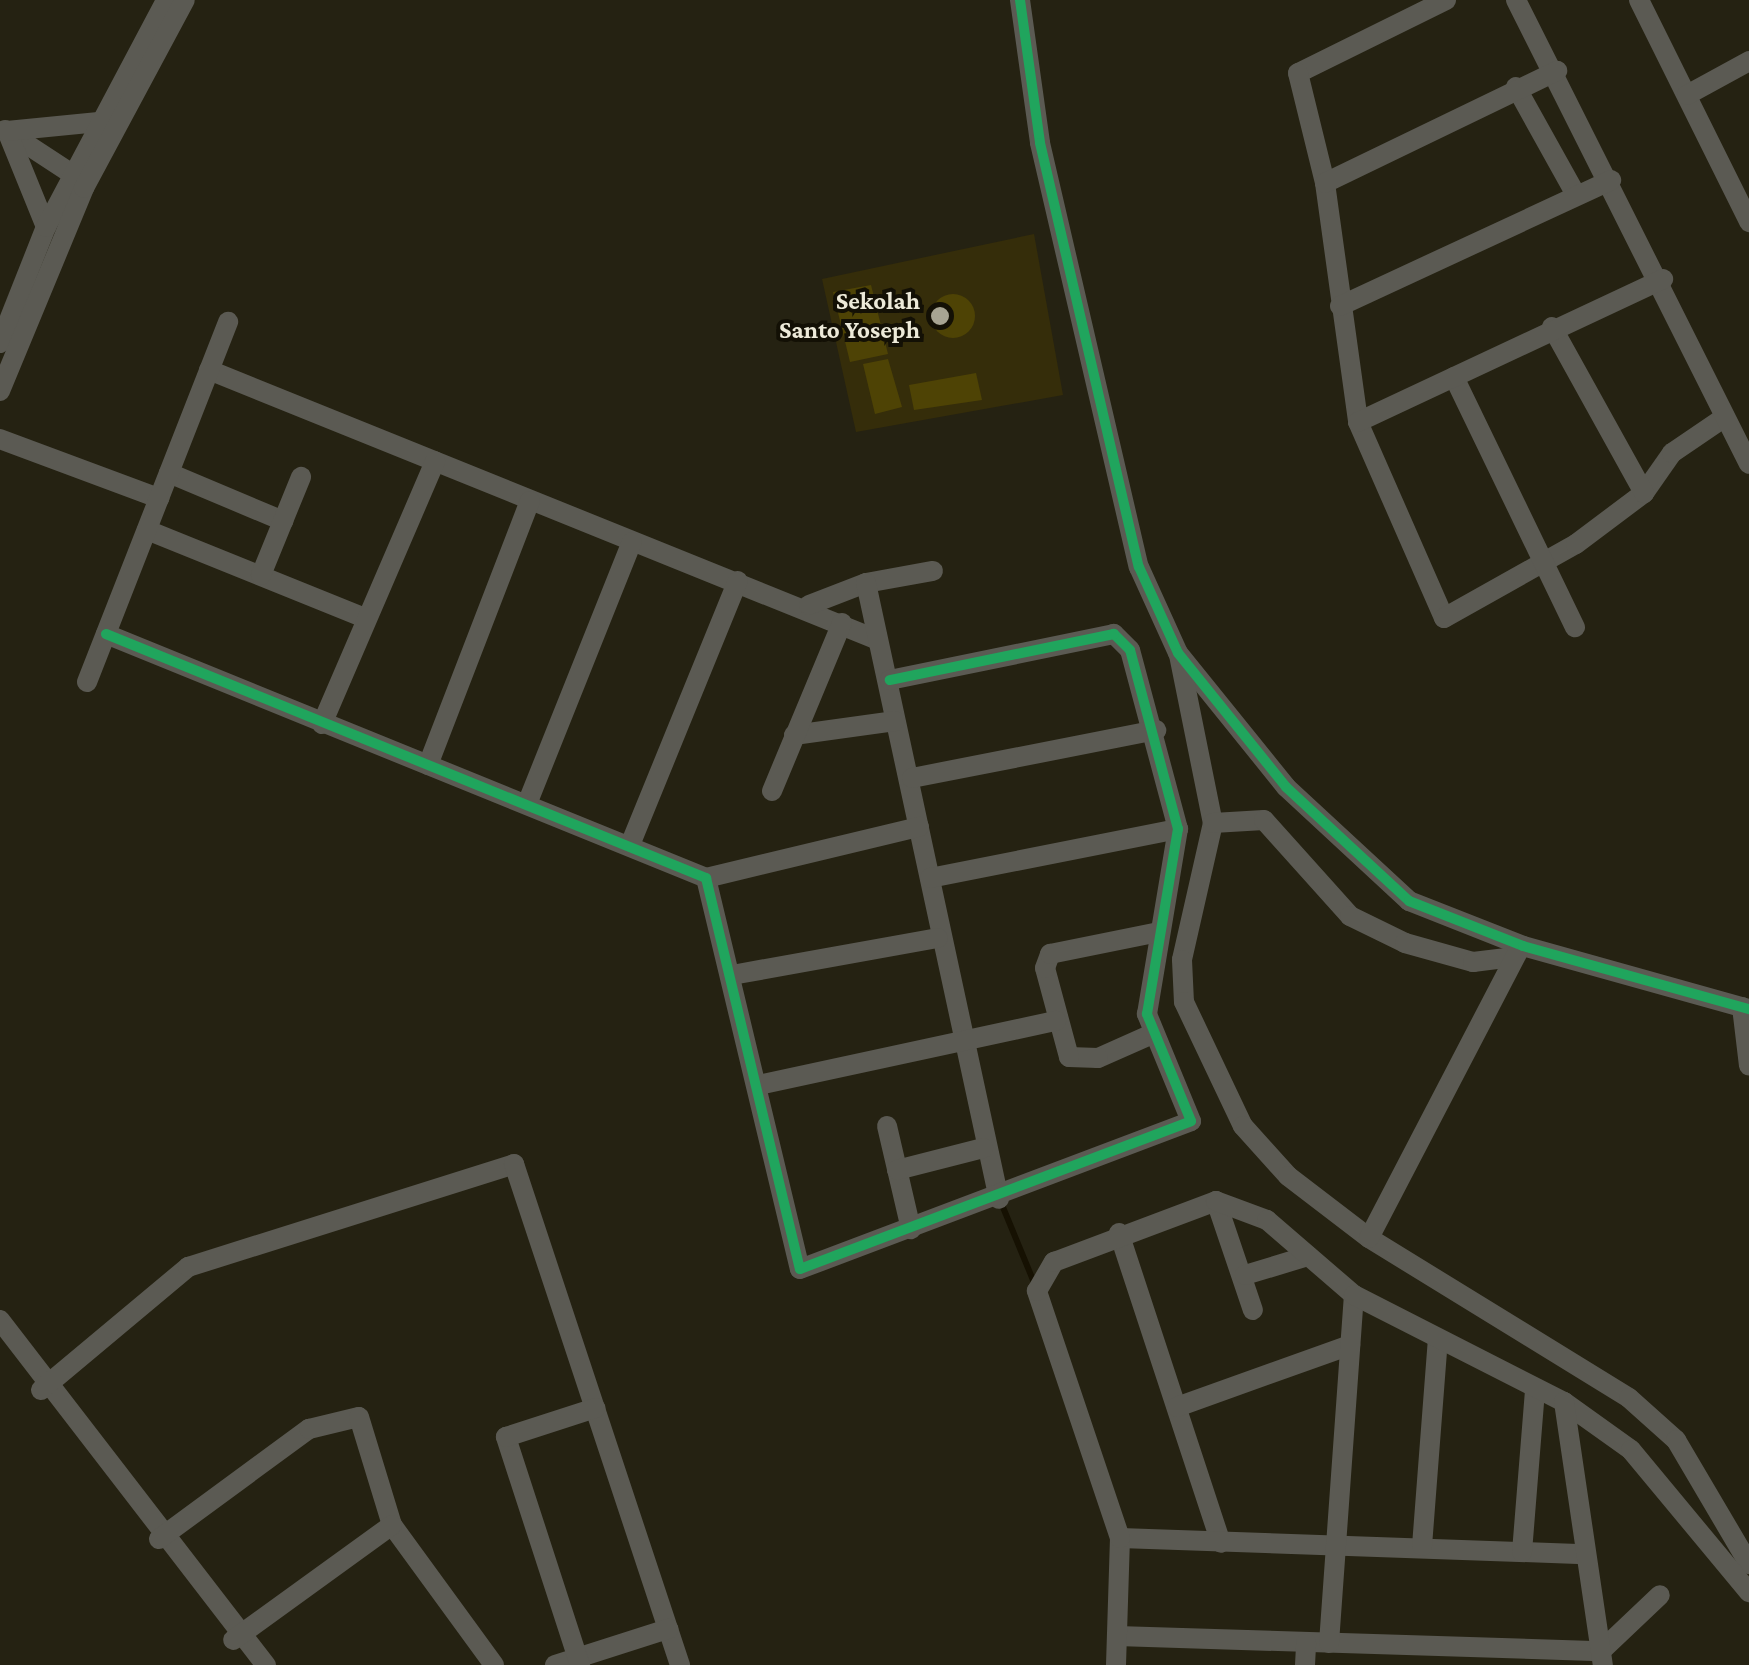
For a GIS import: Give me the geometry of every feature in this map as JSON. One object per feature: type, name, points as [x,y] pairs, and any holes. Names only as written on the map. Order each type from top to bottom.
[{"type":"street","points":[[0,391],[100,122],[166,0]]},
{"type":"street","points":[[0,343],[46,227],[186,0]]},
{"type":"street","points":[[1020,0],[1040,143],[1139,566],[1178,653],[1213,823],[1182,960],[1191,1032],[1262,1149],[1369,1238],[1629,1398],[1676,1440],[1749,1564]]},
{"type":"street","points":[[1446,0],[1298,73],[1325,183],[1358,422],[1444,618],[1546,562],[1644,493],[1672,453],[1725,417]]},
{"type":"street","points":[[1516,0],[1557,71],[1663,280],[1749,464]]},
{"type":"street","points":[[1642,1],[1687,95],[1740,182],[1749,222]]},
{"type":"street","points":[[1687,95],[1749,61]]},
{"type":"street","points":[[1325,183],[1516,87],[1557,71]]},
{"type":"street","points":[[1516,87],[1576,196]]},
{"type":"street","points":[[3,129],[100,122]]},
{"type":"street","points":[[3,129],[79,179]]},
{"type":"street","points":[[3,129],[46,227]]},
{"type":"street","points":[[1340,306],[1611,180]]},
{"type":"street","points":[[1358,422],[1552,328],[1663,280]]},
{"type":"street","points":[[87,682],[228,322]]},
{"type":"street","points":[[1552,328],[1644,493]]},
{"type":"street","points":[[210,370],[632,542],[809,605],[875,639]]},
{"type":"street","points":[[1454,376],[1575,627]]},
{"type":"street","points":[[0,439],[159,498]]},
{"type":"street","points":[[322,724],[435,461]]},
{"type":"street","points":[[169,473],[283,521]]},
{"type":"street","points":[[261,574],[302,478]]},
{"type":"street","points":[[428,765],[530,501]]},
{"type":"street","points":[[147,530],[367,619]]},
{"type":"street","points":[[527,804],[632,542]]},
{"type":"street","points":[[809,605],[866,583],[933,570]]},
{"type":"street","points":[[630,845],[738,581]]},
{"type":"street","points":[[866,583],[875,639],[890,680],[894,722],[912,778],[938,938],[964,1042],[983,1148],[999,1199]]},
{"type":"street","points":[[772,792],[842,623]]},
{"type":"street","points":[[106,634],[706,878],[919,828]]},
{"type":"street","points":[[706,878],[759,1085],[800,1269],[999,1199],[1189,1125],[1150,1035],[1154,934],[1178,828],[1138,664],[1114,634],[890,680]]},
{"type":"street","points":[[1178,653],[1372,876],[1409,901],[1518,952],[1746,1008],[1749,1066]]},
{"type":"street","points":[[794,735],[894,722]]},
{"type":"street","points":[[912,778],[1156,730]]},
{"type":"street","points":[[1213,823],[1264,820],[1350,916],[1405,943],[1473,962],[1518,952]]},
{"type":"street","points":[[930,878],[1178,828]]},
{"type":"street","points":[[1150,1035],[1080,1062],[1062,1045],[1050,954],[1154,934]]},
{"type":"street","points":[[732,975],[938,938]]},
{"type":"street","points":[[1369,1238],[1518,952]]},
{"type":"street","points":[[759,1085],[1056,1021]]},
{"type":"street","points":[[887,1126],[911,1230]]},
{"type":"street","points":[[898,1170],[983,1148]]},
{"type":"street","points":[[46,1387],[188,1268],[514,1164],[680,1665]]},
{"type":"street","points":[[1216,1200],[1254,1310]]},
{"type":"street","points":[[1116,1665],[1120,1538],[1037,1291],[1054,1262],[1119,1233],[1216,1200],[1267,1220],[1354,1295],[1534,1391],[1564,1402],[1631,1450],[1749,1592]]},
{"type":"street","points":[[1119,1233],[1221,1543]]},
{"type":"street","points":[[1244,1275],[1308,1256]]},
{"type":"street","points":[[1329,1643],[1354,1295]]},
{"type":"street","points":[[0,1320],[46,1387],[164,1535],[238,1636],[266,1665]]},
{"type":"street","points":[[0,1338],[46,1387]]},
{"type":"street","points":[[1422,1546],[1438,1339]]},
{"type":"street","points":[[1178,1407],[1350,1345]]},
{"type":"street","points":[[1522,1552],[1534,1391]]},
{"type":"street","points":[[1564,1402],[1602,1658]]},
{"type":"street","points":[[579,1662],[506,1437],[595,1408]]},
{"type":"street","points":[[164,1535],[309,1429],[359,1417],[392,1525],[494,1665]]},
{"type":"street","points":[[238,1636],[392,1525]]},
{"type":"street","points":[[1120,1538],[1585,1554]]},
{"type":"street","points":[[1602,1658],[1629,1621],[1660,1595]]},
{"type":"street","points":[[1593,1597],[1629,1621]]},
{"type":"street","points":[[555,1665],[579,1662],[668,1630]]},
{"type":"street","points":[[238,1636],[250,1665]]},
{"type":"street","points":[[1117,1636],[1329,1643],[1359,1656],[1602,1658]]},
{"type":"street","points":[[1305,1665],[1306,1643]]},
{"type":"shaded area","name":"Sekolah Santo Yoseph","points":[[1034,234],[1063,395],[856,432],[822,279]]},
{"type":"shaded area","points":[[871,285],[888,354],[850,362],[833,292]]},
{"type":"shaded area","points":[[953,294],[968,301],[975,316],[968,331],[953,338],[938,331],[931,316],[938,301]]},
{"type":"shaded area","points":[[888,359],[902,407],[875,414],[863,364]]},
{"type":"shaded area","points":[[976,373],[982,400],[914,410],[909,385]]},
{"type":"waterway","points":[[1000,1200],[1035,1285]]},
{"type":"cycle path","points":[[1020,0],[1040,143],[1139,567],[1178,653],[1286,787],[1409,901],[1523,946],[1749,1009]]},
{"type":"cycle path","points":[[106,634],[706,878],[800,1269],[1191,1121],[1147,1014],[1178,829],[1130,650],[1114,634],[890,680]]},
{"type":"place","name":"Sekolah Santo Yoseph","points":[[940,316]]}]
